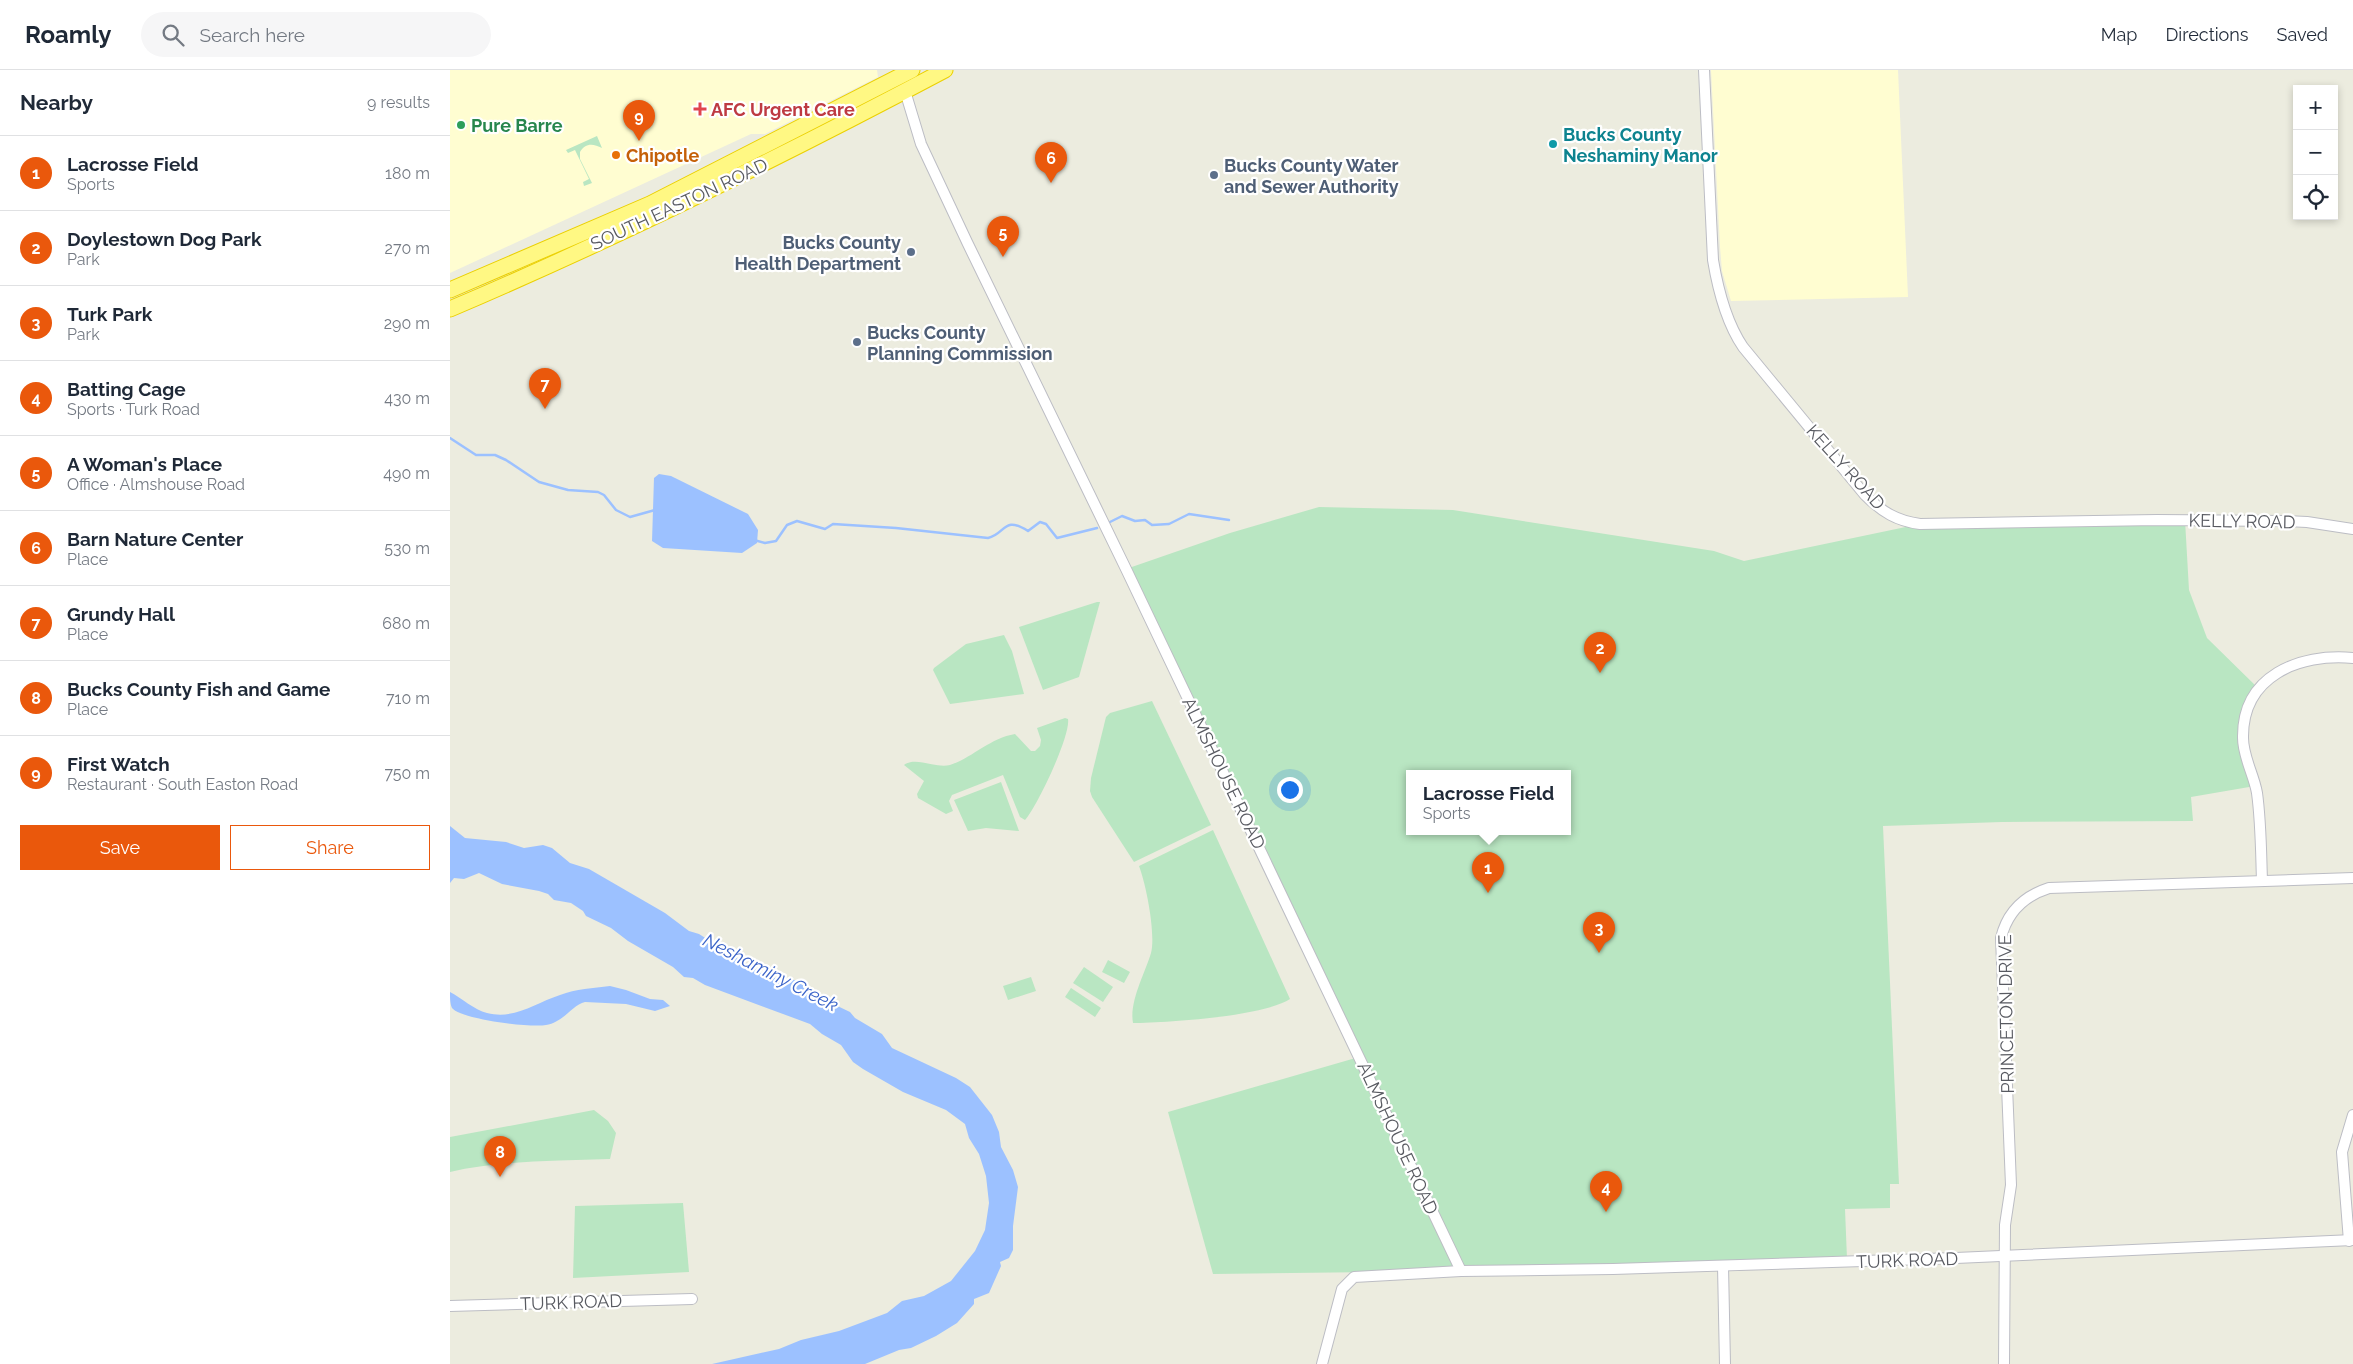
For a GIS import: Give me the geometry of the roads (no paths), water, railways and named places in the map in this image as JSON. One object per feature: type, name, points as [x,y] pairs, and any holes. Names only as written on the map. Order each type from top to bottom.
[{"type":"highway","name":"SOUTH EASTON ROAD","points":[[450,309],[662,214],[790,151],[945,70]]},
{"type":"highway","name":"SOUTH EASTON ROAD","points":[[450,290],[650,204],[907,72]]},
{"type":"street","name":"KELLY ROAD","points":[[1704,70],[1714,260],[1717,282],[1730,324],[1743,347],[1865,495],[1886,514],[1902,522],[1920,524],[2098,520],[2255,521],[2307,522],[2353,529]]},
{"type":"street","name":"ALMSHOUSE ROAD","points":[[905,91],[921,144],[967,242],[1126,569],[1461,1271]]},
{"type":"street","points":[[2262,881],[2257,793],[2243,740],[2243,723],[2250,704],[2264,683],[2288,666],[2303,660],[2353,658]]},
{"type":"street","name":"PRINCETON DRIVE","points":[[2004,1364],[2005,1225],[2011,1185],[2001,938],[2006,923],[2015,908],[2031,895],[2049,888],[2353,878]]},
{"type":"street","points":[[2351,1240],[2342,1152],[2353,1115]]},
{"type":"street","name":"TURK ROAD","points":[[1461,1271],[1722,1266],[2006,1256],[2351,1240]]},
{"type":"street","points":[[1722,1266],[1725,1364]]},
{"type":"street","points":[[1322,1364],[1342,1289],[1354,1277],[1461,1271]]},
{"type":"street","name":"TURK ROAD","points":[[450,1306],[692,1299]]},
{"type":"water","points":[[659,474],[671,476],[748,514],[758,530],[757,543],[742,553],[663,548],[652,541],[654,478]]},
{"type":"water","points":[[450,826],[465,838],[506,842],[524,848],[543,845],[552,848],[570,863],[589,869],[665,913],[689,931],[699,934],[761,973],[778,979],[795,980],[827,1001],[850,1012],[855,1018],[882,1034],[892,1048],[956,1078],[970,1087],[992,1115],[999,1132],[1001,1147],[1013,1170],[1018,1187],[1013,1226],[1013,1250],[1009,1258],[1000,1262],[1001,1266],[989,1293],[974,1299],[974,1304],[957,1323],[936,1336],[911,1348],[899,1350],[865,1364],[712,1364],[779,1349],[801,1340],[839,1331],[887,1313],[902,1301],[924,1296],[951,1281],[975,1251],[985,1230],[989,1203],[986,1176],[979,1154],[969,1138],[965,1124],[946,1110],[903,1092],[863,1069],[853,1062],[841,1045],[822,1034],[810,1024],[705,985],[693,978],[684,977],[673,967],[628,941],[611,928],[586,916],[583,911],[571,903],[554,900],[548,894],[539,891],[502,884],[479,873],[464,879],[454,878],[450,883]]},
{"type":"water","points":[[610,986],[650,999],[663,1000],[670,1006],[655,1011],[626,1004],[585,1002],[576,1006],[558,1021],[538,1026],[496,1022],[468,1016],[452,1008],[450,1000],[450,992],[473,1007],[497,1015],[525,1010],[566,993]]},
{"type":"waterway","points":[[450,438],[476,455],[495,455],[506,460],[539,482],[568,490],[598,492],[604,495],[616,510],[630,517],[655,510]]},
{"type":"waterway","points":[[1110,522],[1122,516],[1135,521],[1145,520],[1152,525],[1169,524],[1189,514],[1229,520]]},
{"type":"waterway","points":[[754,540],[765,543],[776,541],[787,525],[797,521],[825,529],[833,524],[896,528],[988,538],[1009,525],[1014,525],[1028,531],[1040,522],[1046,524],[1057,538],[1097,528]]},
{"type":"place","name":"AFC Urgent Care","points":[[700,109]]},
{"type":"place","name":"Pure Barre","points":[[461,125]]},
{"type":"place","name":"First Watch","points":[[639,141]]},
{"type":"place","name":"Bucks County Neshaminy Manor","points":[[1553,144]]},
{"type":"place","name":"Chipotle","points":[[616,155]]},
{"type":"place","name":"Bucks County Water and Sewer Authority","points":[[1214,175]]},
{"type":"place","name":"Barn Nature Center","points":[[1051,183]]},
{"type":"place","name":"Bucks County Health Department","points":[[911,252]]},
{"type":"place","name":"A Woman's Place","points":[[1003,257]]},
{"type":"place","name":"Bucks County Planning Commission","points":[[857,342]]},
{"type":"place","name":"Grundy Hall","points":[[545,409]]},
{"type":"place","name":"Doylestown Dog Park","points":[[1600,673]]},
{"type":"place","name":"Lacrosse Field","points":[[1488,893]]},
{"type":"place","name":"Turk Park","points":[[1599,953]]},
{"type":"place","name":"Bucks County Fish and Game","points":[[500,1177]]},
{"type":"place","name":"Batting Cage","points":[[1606,1212]]},
{"type":"water label","name":"Neshaminy Creek","points":[[771,972]]}]
